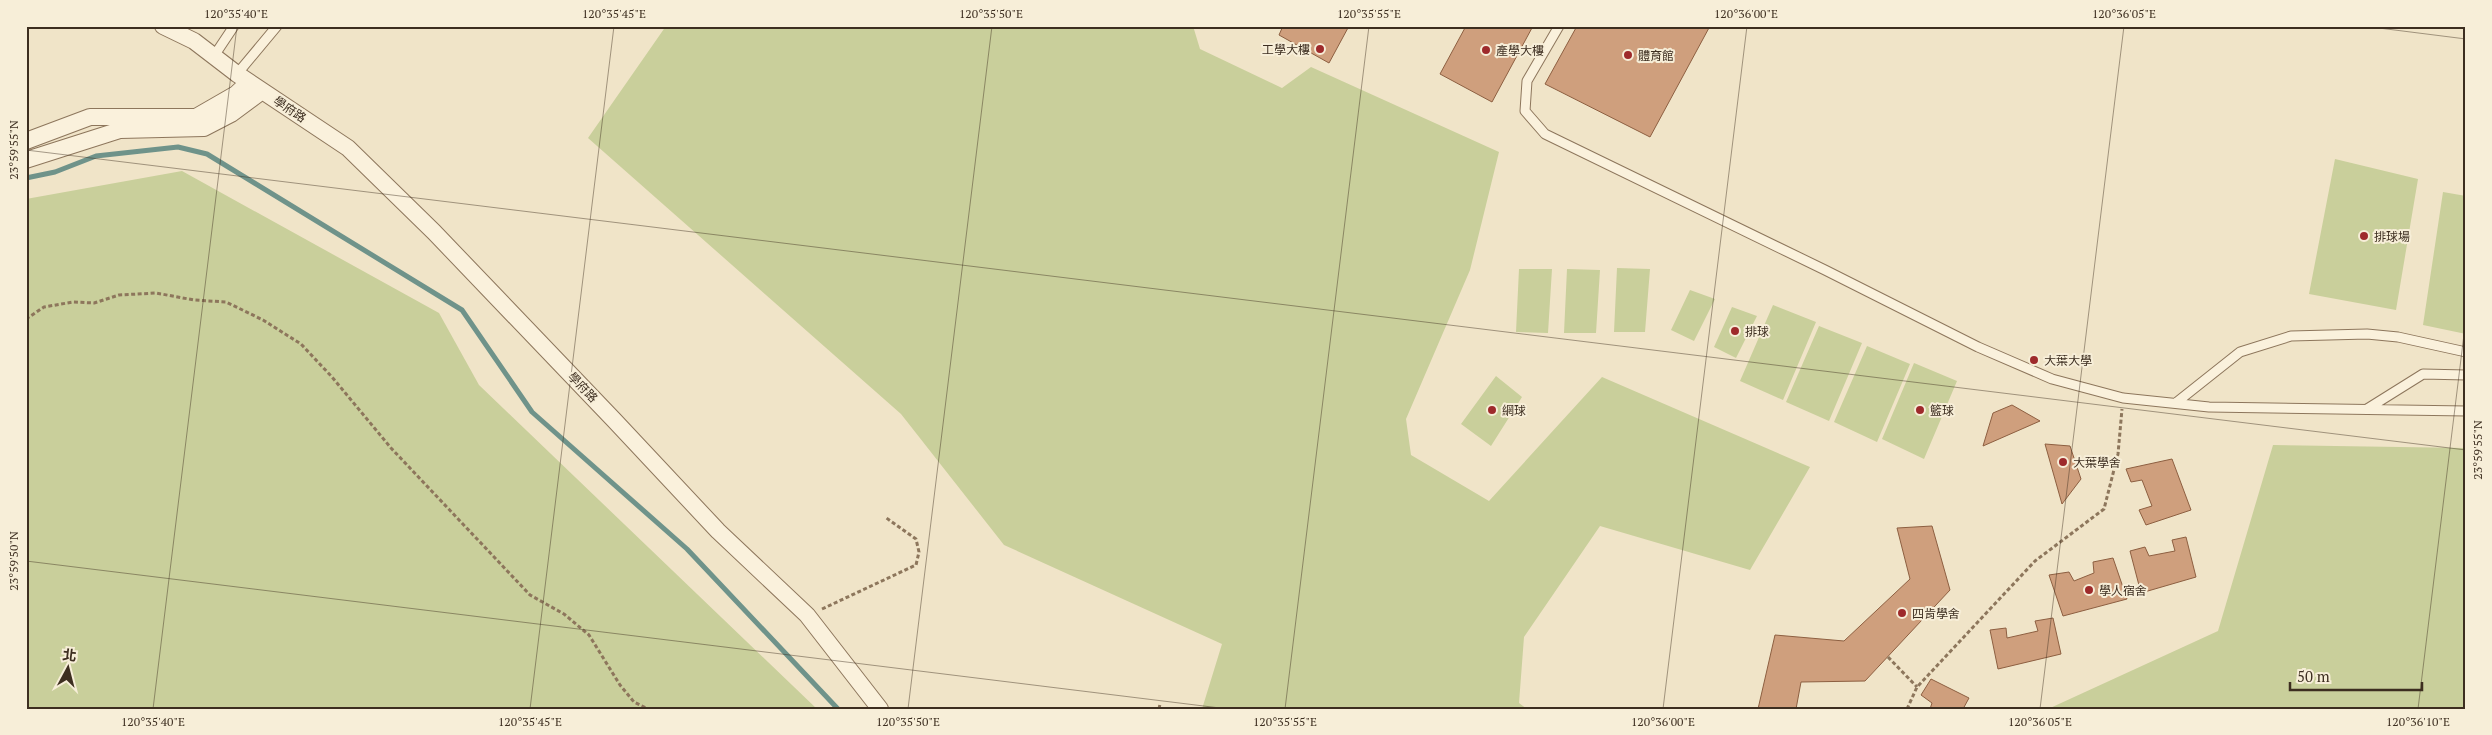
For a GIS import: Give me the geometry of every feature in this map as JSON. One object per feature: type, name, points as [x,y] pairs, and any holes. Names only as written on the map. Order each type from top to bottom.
[{"type":"street","name":"學府路","points":[[162,26],[194,41],[249,82],[348,148],[440,239],[602,406],[718,531],[807,615],[880,709]]},
{"type":"street","name":"學府路","points":[[26,160],[120,130],[204,128],[231,114],[249,82]]},
{"type":"street","points":[[26,141],[90,117],[196,117],[236,94],[249,82]]},
{"type":"lane","points":[[214,56],[234,26]]},
{"type":"lane","points":[[249,82],[277,26]]},
{"type":"lane","points":[[1559,26],[1527,81],[1525,111],[1545,134],[1825,270],[1978,347],[2052,379],[2123,398],[2177,402],[2209,407],[2466,411]]},
{"type":"lane","points":[[2177,402],[2240,352],[2291,336],[2367,334],[2398,336],[2466,352]]},
{"type":"lane","points":[[2366,409],[2422,374],[2466,375]]},
{"type":"path","points":[[26,319],[44,307],[73,302],[94,303],[119,295],[156,293],[194,300],[226,302],[263,320],[301,344],[332,377],[391,448],[530,595],[564,614],[589,635],[620,685],[634,702],[648,709]]},
{"type":"path","points":[[1907,709],[1918,687],[2035,561],[2104,509],[2118,454],[2123,398]]},
{"type":"path","points":[[807,615],[916,565],[918,552],[916,538],[885,517]]},
{"type":"path","points":[[1888,657],[1918,687]]},
{"type":"green space","points":[[666,26],[1193,26],[1200,49],[1282,88],[1311,67],[1499,152],[1470,270],[1406,419],[1411,455],[1489,501],[1602,377],[1810,467],[1750,570],[1600,526],[1524,637],[1519,703],[1527,709],[1202,709],[1222,644],[1004,545],[901,414],[588,138]]},
{"type":"green space","name":"排球場","points":[[2335,159],[2418,179],[2396,310],[2309,294]]},
{"type":"green space","points":[[182,171],[439,313],[479,385],[817,709],[26,709],[26,199]]},
{"type":"green space","name":"排球場","points":[[2443,192],[2466,196],[2466,334],[2423,325]]},
{"type":"green space","points":[[1617,268],[1650,269],[1645,332],[1614,332]]},
{"type":"green space","points":[[1519,269],[1552,269],[1548,333],[1516,332]]},
{"type":"green space","points":[[1567,269],[1600,270],[1596,333],[1564,333]]},
{"type":"green space","points":[[1690,290],[1715,299],[1694,341],[1671,330]]},
{"type":"green space","points":[[1773,305],[1816,322],[1783,400],[1740,381]]},
{"type":"green space","name":"排球","points":[[1732,307],[1757,316],[1736,358],[1714,347]]},
{"type":"green space","points":[[1819,326],[1862,343],[1829,421],[1786,402]]},
{"type":"green space","name":"籃球","points":[[1867,346],[1910,364],[1877,442],[1834,422]]},
{"type":"green space","name":"籃球","points":[[1914,363],[1957,381],[1924,459],[1882,439]]},
{"type":"green space","name":"網球","points":[[1496,376],[1522,397],[1491,446],[1461,424]]},
{"type":"green space","points":[[2273,445],[2466,448],[2466,709],[2048,709],[2218,631]]},
{"type":"building","name":"工學大樓","points":[[1283,26],[1349,26],[1329,63],[1279,35]]},
{"type":"building","name":"產學大樓","points":[[1466,26],[1533,26],[1492,102],[1440,74]]},
{"type":"building","name":"體育館","points":[[1577,26],[1710,26],[1650,137],[1545,84]]},
{"type":"building","points":[[2012,405],[2040,421],[1983,446],[1993,413]]},
{"type":"building","name":"大葉學舍","points":[[2045,444],[2070,446],[2081,479],[2062,504]]},
{"type":"building","points":[[2172,459],[2191,510],[2146,525],[2139,510],[2152,506],[2142,480],[2131,482],[2126,469]]},
{"type":"building","name":"四肯學舍","points":[[1932,526],[1950,590],[1865,681],[1801,682],[1796,709],[1758,709],[1775,635],[1844,641],[1910,579],[1897,528]]},
{"type":"building","name":"學人宿舍","points":[[2186,537],[2196,577],[2141,593],[2130,551],[2145,547],[2149,556],[2175,551],[2172,540]]},
{"type":"building","name":"學人宿舍","points":[[2113,558],[2127,599],[2063,616],[2049,575],[2069,572],[2074,581],[2094,573],[2093,562]]},
{"type":"building","points":[[2053,618],[2061,654],[1998,669],[1990,630],[2006,628],[2007,638],[2038,631],[2035,621]]},
{"type":"building","points":[[1931,679],[1969,698],[1963,709],[1930,709],[1932,703],[1921,695]]},
{"type":"waterway","points":[[26,178],[55,172],[96,156],[178,147],[207,154],[462,310],[532,412],[687,549],[838,709]]},
{"type":"place","name":"工學大樓","points":[[1320,49]]},
{"type":"place","name":"產學大樓","points":[[1486,50]]},
{"type":"place","name":"體育館","points":[[1628,55]]},
{"type":"place","name":"排球場","points":[[2364,236]]},
{"type":"place","name":"排球","points":[[1735,331]]},
{"type":"place","name":"大葉大學","points":[[2034,360]]},
{"type":"place","name":"網球","points":[[1492,410]]},
{"type":"place","name":"籃球","points":[[1920,410]]},
{"type":"place","name":"大葉學舍","points":[[2063,462]]},
{"type":"place","name":"學人宿舍","points":[[2089,590]]},
{"type":"place","name":"四肯學舍","points":[[1902,613]]}]
